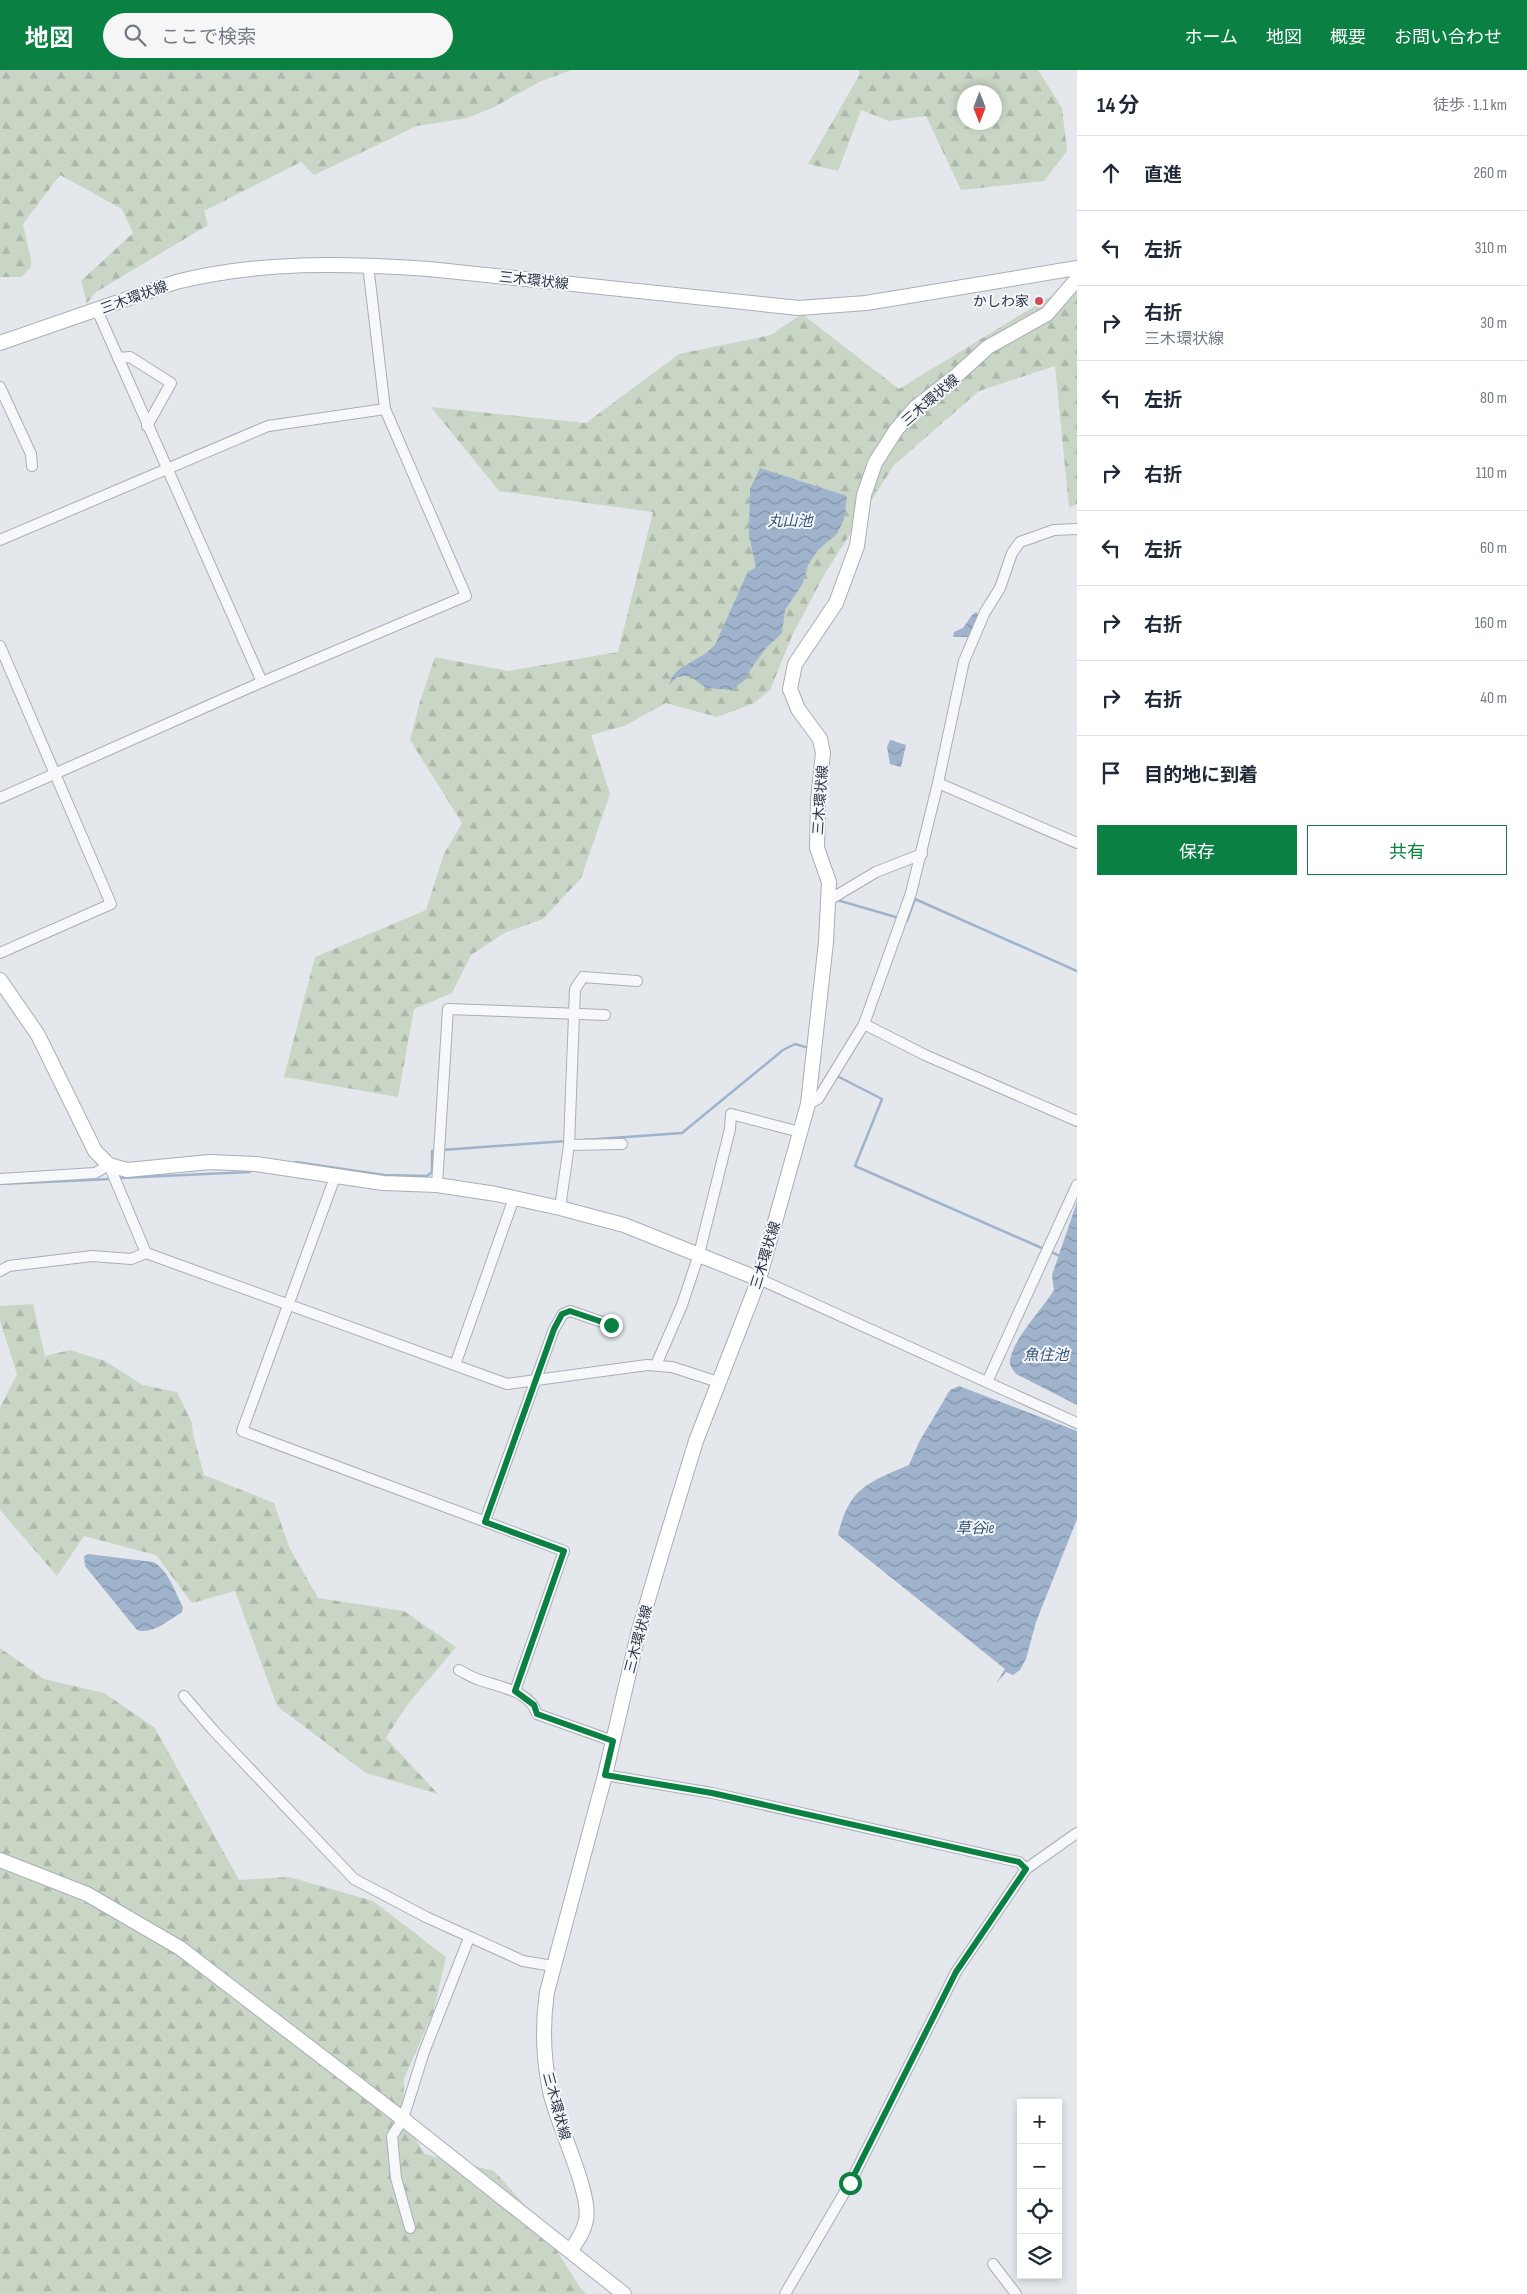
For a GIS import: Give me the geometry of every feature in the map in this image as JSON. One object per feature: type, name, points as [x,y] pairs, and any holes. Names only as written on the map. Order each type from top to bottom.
[{"type":"main road","name":"三木環状線","points":[[0,343],[152,290],[206,274],[281,265],[368,265],[448,271],[799,308],[866,304],[1077,268]]},
{"type":"main road","name":"三木環状線","points":[[571,2250],[581,2235],[587,2218],[584,2192],[550,2093],[543,2046],[543,2020],[553,1966],[605,1775],[639,1630],[696,1441],[759,1279],[808,1104],[826,942],[829,882],[817,848],[818,800],[823,753],[820,739],[798,709],[790,688],[795,664],[836,602],[857,546],[864,495],[875,463],[896,430],[915,408],[958,376],[988,347],[1046,314],[1077,279]]},
{"type":"main road","points":[[0,980],[38,1035],[95,1151],[109,1165],[127,1170],[210,1162],[256,1164],[383,1183],[437,1185],[514,1198],[624,1225],[759,1279]]},
{"type":"main road","points":[[0,1860],[87,1894],[180,1948],[403,2119],[571,2250],[624,2294]]},
{"type":"street","points":[[0,798],[262,682],[466,596],[385,409],[368,265]]},
{"type":"street","points":[[97,310],[262,682]]},
{"type":"street","points":[[118,358],[130,358],[171,383],[147,426]]},
{"type":"street","points":[[0,387],[31,454],[32,466]]},
{"type":"street","points":[[0,540],[268,426],[385,409]]},
{"type":"street","points":[[808,1104],[818,1099],[864,1024],[911,893],[922,854],[964,660],[985,612],[1000,588],[1012,553],[1020,542],[1028,539],[1054,530],[1077,529]]},
{"type":"street","points":[[0,646],[111,904],[0,953]]},
{"type":"street","points":[[938,783],[1077,843]]},
{"type":"street","points":[[829,900],[876,872],[922,854]]},
{"type":"street","points":[[560,1208],[569,1145],[575,989],[582,978],[636,981]]},
{"type":"street","points":[[437,1185],[448,1009],[605,1015]]},
{"type":"street","points":[[864,1024],[925,1055],[1077,1121]]},
{"type":"street","points":[[656,1365],[682,1305],[698,1254],[730,1128],[731,1114],[800,1132]]},
{"type":"street","points":[[569,1145],[622,1144]]},
{"type":"street","points":[[0,1179],[95,1174],[109,1165],[146,1253]]},
{"type":"street","points":[[335,1177],[242,1431],[564,1551],[515,1691]]},
{"type":"street","points":[[987,1382],[1077,1184]]},
{"type":"street","points":[[455,1365],[514,1198]]},
{"type":"street","points":[[0,1271],[9,1266],[92,1256],[131,1259],[146,1253],[508,1384],[635,1366],[656,1365],[672,1367],[718,1382]]},
{"type":"street","points":[[759,1279],[1077,1423]]},
{"type":"street","points":[[485,1522],[554,1329],[562,1314],[570,1311],[611,1325]]},
{"type":"street","points":[[459,1670],[475,1679],[515,1691],[534,1705],[537,1714],[613,1741]]},
{"type":"street","points":[[184,1696],[213,1730],[354,1879],[379,1894],[523,1962],[553,1966]]},
{"type":"street","points":[[605,1775],[712,1793],[843,1822],[1019,1862],[1026,1869]]},
{"type":"street","points":[[785,2294],[850,2183],[956,1972],[1026,1869],[1077,1833]]},
{"type":"street","points":[[410,2228],[396,2178],[392,2136],[403,2119],[424,2052],[469,1938]]},
{"type":"street","points":[[993,2264],[1016,2294]]},
{"type":"green space","points":[[0,70],[572,70],[541,81],[494,107],[467,118],[417,126],[314,175],[301,162],[204,211],[208,225],[96,292],[87,303],[81,281],[133,233],[122,209],[60,175],[23,224],[31,267],[21,277],[0,277]]},
{"type":"green space","points":[[859,70],[1038,70],[1062,108],[1067,151],[1044,181],[961,190],[926,116],[889,121],[861,110],[838,171],[808,164],[860,74]]},
{"type":"green space","points":[[1077,290],[1077,504],[1069,508],[1055,366],[979,391],[894,465],[824,575],[792,636],[770,690],[752,704],[717,717],[666,703],[624,726],[591,735],[610,794],[581,878],[543,919],[504,933],[471,955],[452,993],[414,1009],[398,1097],[284,1077],[315,957],[426,910],[444,854],[462,823],[410,740],[420,701],[435,657],[508,671],[618,652],[653,512],[499,491],[431,407],[586,423],[679,354],[771,335],[802,314],[899,389],[1048,298]]},
{"type":"green space","points":[[33,1304],[45,1356],[70,1350],[105,1361],[143,1385],[177,1392],[192,1423],[204,1475],[274,1503],[289,1547],[318,1598],[404,1611],[456,1647],[407,1705],[386,1738],[438,1794],[366,1773],[277,1706],[235,1591],[192,1603],[156,1555],[84,1536],[57,1576],[0,1510],[0,1408],[17,1374],[0,1321],[0,1306]]},
{"type":"green space","points":[[0,1648],[44,1679],[104,1693],[155,1728],[239,1880],[289,1877],[373,1901],[446,1957],[434,2010],[404,2079],[403,2119],[425,2154],[494,2171],[534,2215],[581,2289],[587,2294],[0,2294]]},
{"type":"water","name":"丸山池","points":[[760,468],[847,496],[844,519],[837,534],[818,550],[808,565],[803,583],[785,610],[782,633],[766,648],[748,673],[746,679],[732,690],[706,688],[691,677],[685,676],[677,677],[669,685],[672,677],[679,669],[705,654],[715,645],[748,572],[756,567],[749,536],[750,489]]},
{"type":"water","points":[[976,612],[979,615],[968,637],[953,637],[954,632],[963,628]]},
{"type":"water","points":[[890,740],[906,745],[901,767],[890,764],[887,747]]},
{"type":"water","name":"魚住池","points":[[1077,1202],[1077,1405],[1016,1374],[1010,1362],[1017,1342],[1054,1290],[1052,1275]]},
{"type":"water","name":"草谷ie","points":[[959,1386],[1077,1431],[1077,1519],[1036,1622],[1026,1659],[1020,1670],[1013,1675],[1006,1672],[996,1684],[1005,1669],[838,1535],[842,1519],[854,1497],[871,1483],[909,1465],[919,1442],[950,1390]]},
{"type":"water","points":[[88,1554],[153,1562],[158,1565],[171,1582],[183,1607],[182,1612],[154,1629],[137,1630],[85,1566],[84,1556]]},
{"type":"waterway","points":[[904,920],[907,921],[915,899],[1077,971]]},
{"type":"waterway","points":[[837,900],[899,918]]},
{"type":"waterway","points":[[584,1140],[682,1133],[783,1050],[795,1044],[809,1048]]},
{"type":"waterway","points":[[837,1076],[882,1099],[855,1166],[1044,1249]]},
{"type":"waterway","points":[[442,1150],[566,1141]]},
{"type":"waterway","points":[[296,1162],[384,1175],[427,1176],[432,1172],[432,1151],[436,1150]]},
{"type":"waterway","points":[[119,1178],[250,1172]]},
{"type":"waterway","points":[[0,1184],[111,1179]]},
{"type":"waterway","points":[[1049,1251],[1060,1256]]},
{"type":"place","name":"かしわ家","points":[[1039,301]]},
{"type":"route","points":[[611,1325],[570,1311],[562,1314],[554,1329],[485,1522],[564,1551],[515,1691],[534,1705],[537,1714],[613,1741],[605,1775],[712,1793],[843,1822],[1019,1862],[1026,1869],[956,1972],[924,2037],[900,2080],[850,2183]]}]
